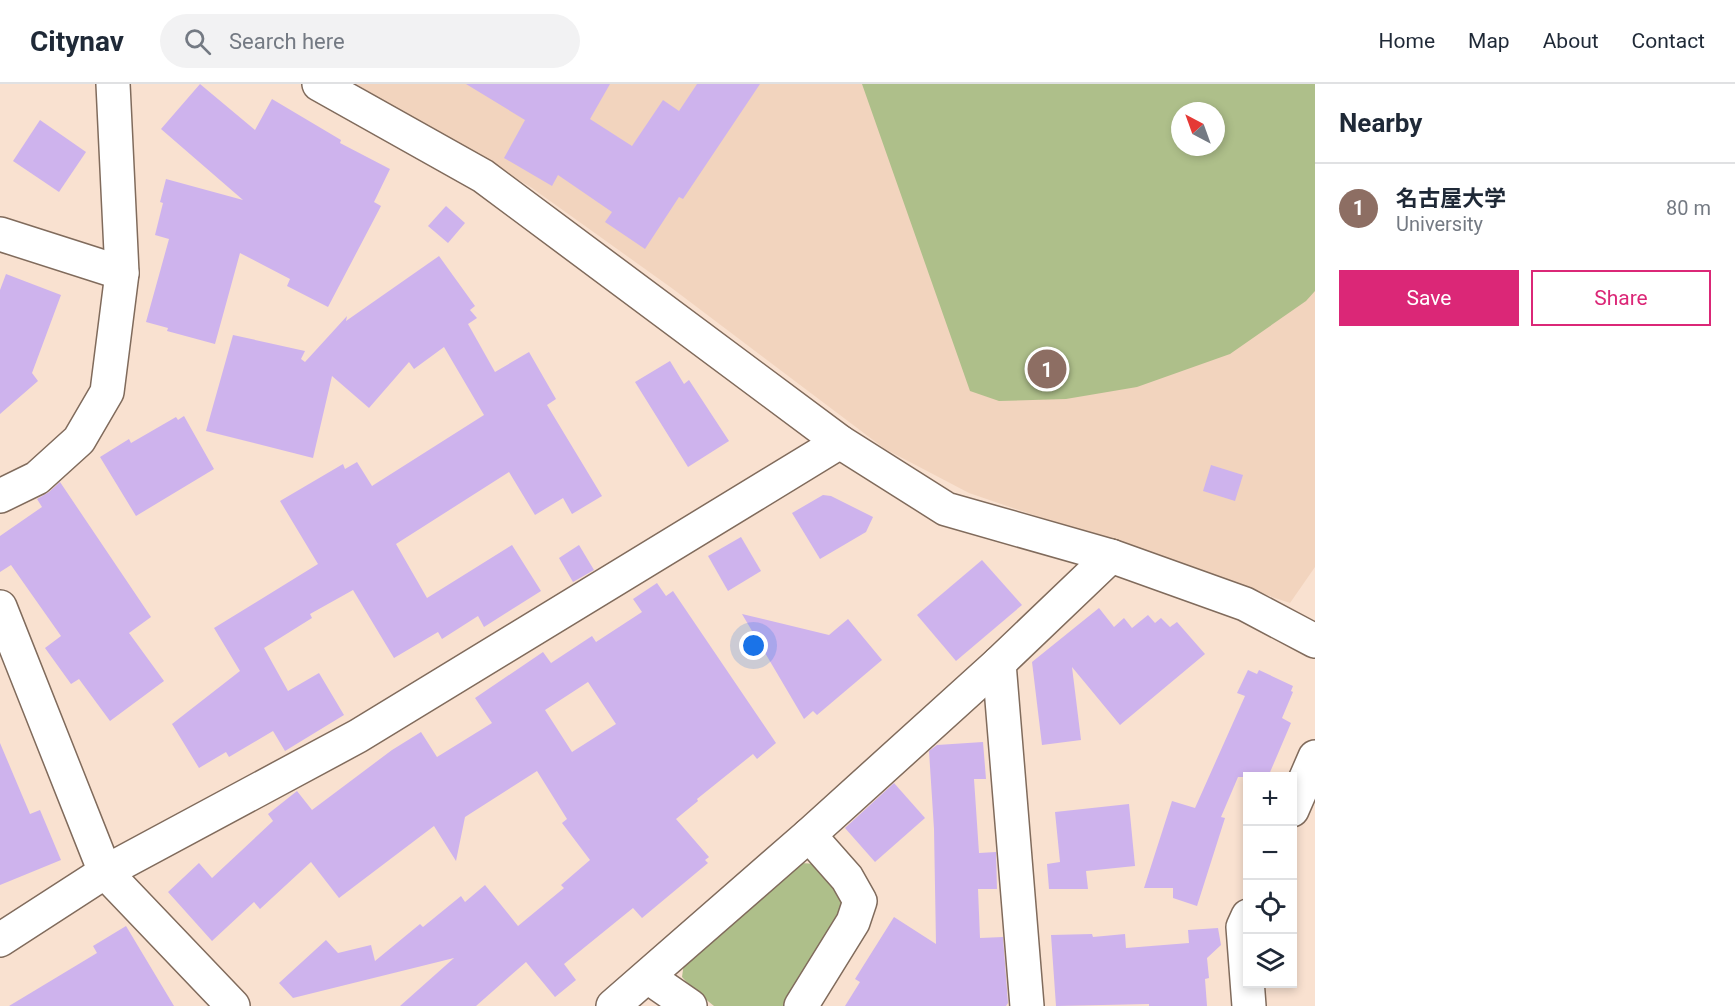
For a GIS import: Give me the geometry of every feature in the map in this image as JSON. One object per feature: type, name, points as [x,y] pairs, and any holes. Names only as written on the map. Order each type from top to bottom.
[{"type":"street","points":[[0,496],[37,478],[79,440],[107,392],[122,273],[113,84]]},
{"type":"street","points":[[319,84],[483,176],[840,442],[946,509],[1111,556],[1245,604],[1315,641]]},
{"type":"street","points":[[0,234],[122,273]]},
{"type":"street","points":[[0,940],[105,872],[358,736],[840,442]]},
{"type":"street","points":[[614,1006],[809,835],[999,663],[1111,556]]},
{"type":"street","points":[[0,607],[105,872],[233,1006]]},
{"type":"street","points":[[999,663],[1027,1006]]},
{"type":"street","points":[[1297,800],[1315,757]]},
{"type":"street","points":[[801,1006],[853,922],[860,901],[847,878],[809,835]]},
{"type":"street","points":[[1244,934],[1249,1006]]},
{"type":"street","points":[[648,977],[690,1006]]},
{"type":"shaded area","points":[[356,84],[1315,84],[1315,567],[1290,603],[969,493],[885,449],[673,289],[532,188]]},
{"type":"green space","points":[[862,84],[1315,84],[1315,291],[1306,301],[1230,354],[1137,387],[1066,399],[999,401],[970,391]]},
{"type":"green space","points":[[801,863],[816,864],[842,895],[843,911],[789,1006],[714,1006],[682,977],[684,963]]},
{"type":"building","points":[[200,84],[255,130],[272,99],[341,140],[340,143],[390,169],[374,202],[381,206],[328,307],[287,286],[290,279],[240,253],[215,344],[167,331],[168,328],[146,322],[169,239],[155,235],[166,179],[243,200],[161,129]]},
{"type":"building","points":[[466,84],[610,84],[590,119],[632,146],[663,100],[679,111],[697,84],[760,84],[683,199],[679,197],[645,249],[605,222],[612,212],[558,175],[552,186],[504,158],[525,120]]},
{"type":"building","points":[[40,120],[86,152],[59,192],[13,161]]},
{"type":"building","points":[[446,206],[465,223],[448,243],[428,226]]},
{"type":"building","points":[[439,256],[475,306],[470,310],[477,318],[468,324],[495,372],[529,352],[556,399],[547,405],[602,496],[572,514],[563,498],[535,515],[509,472],[396,544],[427,598],[512,545],[541,591],[484,627],[478,616],[442,639],[438,632],[394,658],[353,590],[310,614],[312,618],[264,648],[288,691],[319,673],[344,715],[285,751],[273,731],[229,757],[226,752],[199,768],[172,724],[240,671],[214,628],[318,564],[280,501],[343,464],[345,469],[357,462],[372,486],[484,415],[444,347],[414,369],[409,362],[369,408],[332,376],[313,458],[206,431],[233,335],[305,351],[301,359],[305,362],[347,316],[346,321]]},
{"type":"building","points":[[6,274],[61,295],[32,373],[38,381],[0,414],[0,290]]},
{"type":"building","points":[[670,361],[684,384],[689,380],[729,441],[688,467],[635,382]]},
{"type":"building","points":[[184,416],[214,469],[136,516],[100,457],[129,439],[131,443],[176,417],[178,420]]},
{"type":"building","points":[[1211,465],[1243,475],[1235,501],[1203,491]]},
{"type":"building","points":[[60,482],[151,617],[129,633],[164,681],[110,721],[79,679],[71,684],[45,648],[61,636],[11,565],[0,572],[0,536],[42,507],[37,499]]},
{"type":"building","points":[[823,495],[831,496],[873,517],[866,532],[820,559],[792,513]]},
{"type":"building","points":[[741,537],[761,571],[728,591],[708,556]]},
{"type":"building","points":[[579,545],[594,570],[573,582],[559,558]]},
{"type":"building","points":[[982,560],[1022,605],[956,661],[917,615]]},
{"type":"building","points":[[657,583],[666,596],[673,591],[776,743],[757,759],[753,754],[676,819],[709,857],[705,860],[708,863],[642,918],[633,908],[564,964],[576,980],[555,997],[526,962],[476,1006],[400,1006],[454,958],[293,998],[279,983],[326,940],[338,953],[371,945],[375,961],[420,924],[423,927],[461,896],[465,902],[485,885],[518,926],[564,888],[561,885],[590,860],[562,823],[567,819],[537,771],[465,817],[456,861],[434,826],[339,898],[311,862],[260,909],[254,902],[212,941],[168,892],[199,863],[212,878],[273,821],[268,814],[297,791],[312,810],[392,750],[421,732],[437,757],[492,723],[475,698],[543,652],[551,663],[592,636],[596,642],[642,612],[633,599]],"holes":[[[588,682],[616,724],[572,752],[545,710]]]},
{"type":"building","points":[[1099,608],[1114,627],[1124,618],[1132,628],[1148,615],[1155,623],[1161,618],[1170,627],[1177,622],[1205,654],[1120,725],[1072,667],[1081,740],[1042,745],[1032,662]]},
{"type":"building","points":[[742,614],[829,635],[848,619],[882,660],[817,715],[813,711],[804,719]]},
{"type":"building","points":[[1248,670],[1257,674],[1259,670],[1293,686],[1291,691],[1293,692],[1282,718],[1291,723],[1270,772],[1243,772],[1243,777],[1238,777],[1221,817],[1225,818],[1197,906],[1173,898],[1173,888],[1144,888],[1172,801],[1195,808],[1245,696],[1237,693]]},
{"type":"building","points":[[983,742],[986,779],[974,779],[979,853],[996,852],[997,889],[978,889],[980,938],[1003,937],[1008,1003],[1006,1006],[845,1006],[860,982],[855,979],[894,917],[936,944],[934,829],[929,751],[937,745]]},
{"type":"building","points":[[0,743],[30,814],[40,810],[61,860],[0,885]]},
{"type":"building","points":[[894,783],[925,818],[875,862],[845,828]]},
{"type":"building","points":[[1129,804],[1135,866],[1086,871],[1088,889],[1049,889],[1047,864],[1060,862],[1055,812]]},
{"type":"building","points":[[126,926],[174,1006],[9,1006],[97,953],[93,946]]},
{"type":"building","points":[[1218,928],[1221,945],[1207,958],[1209,978],[1205,979],[1207,1006],[1149,1006],[1149,1004],[1056,1006],[1051,935],[1092,934],[1093,937],[1125,934],[1126,948],[1189,943],[1188,930]]},
{"type":"place","name":"名古屋大学","points":[[1047,369]]}]
